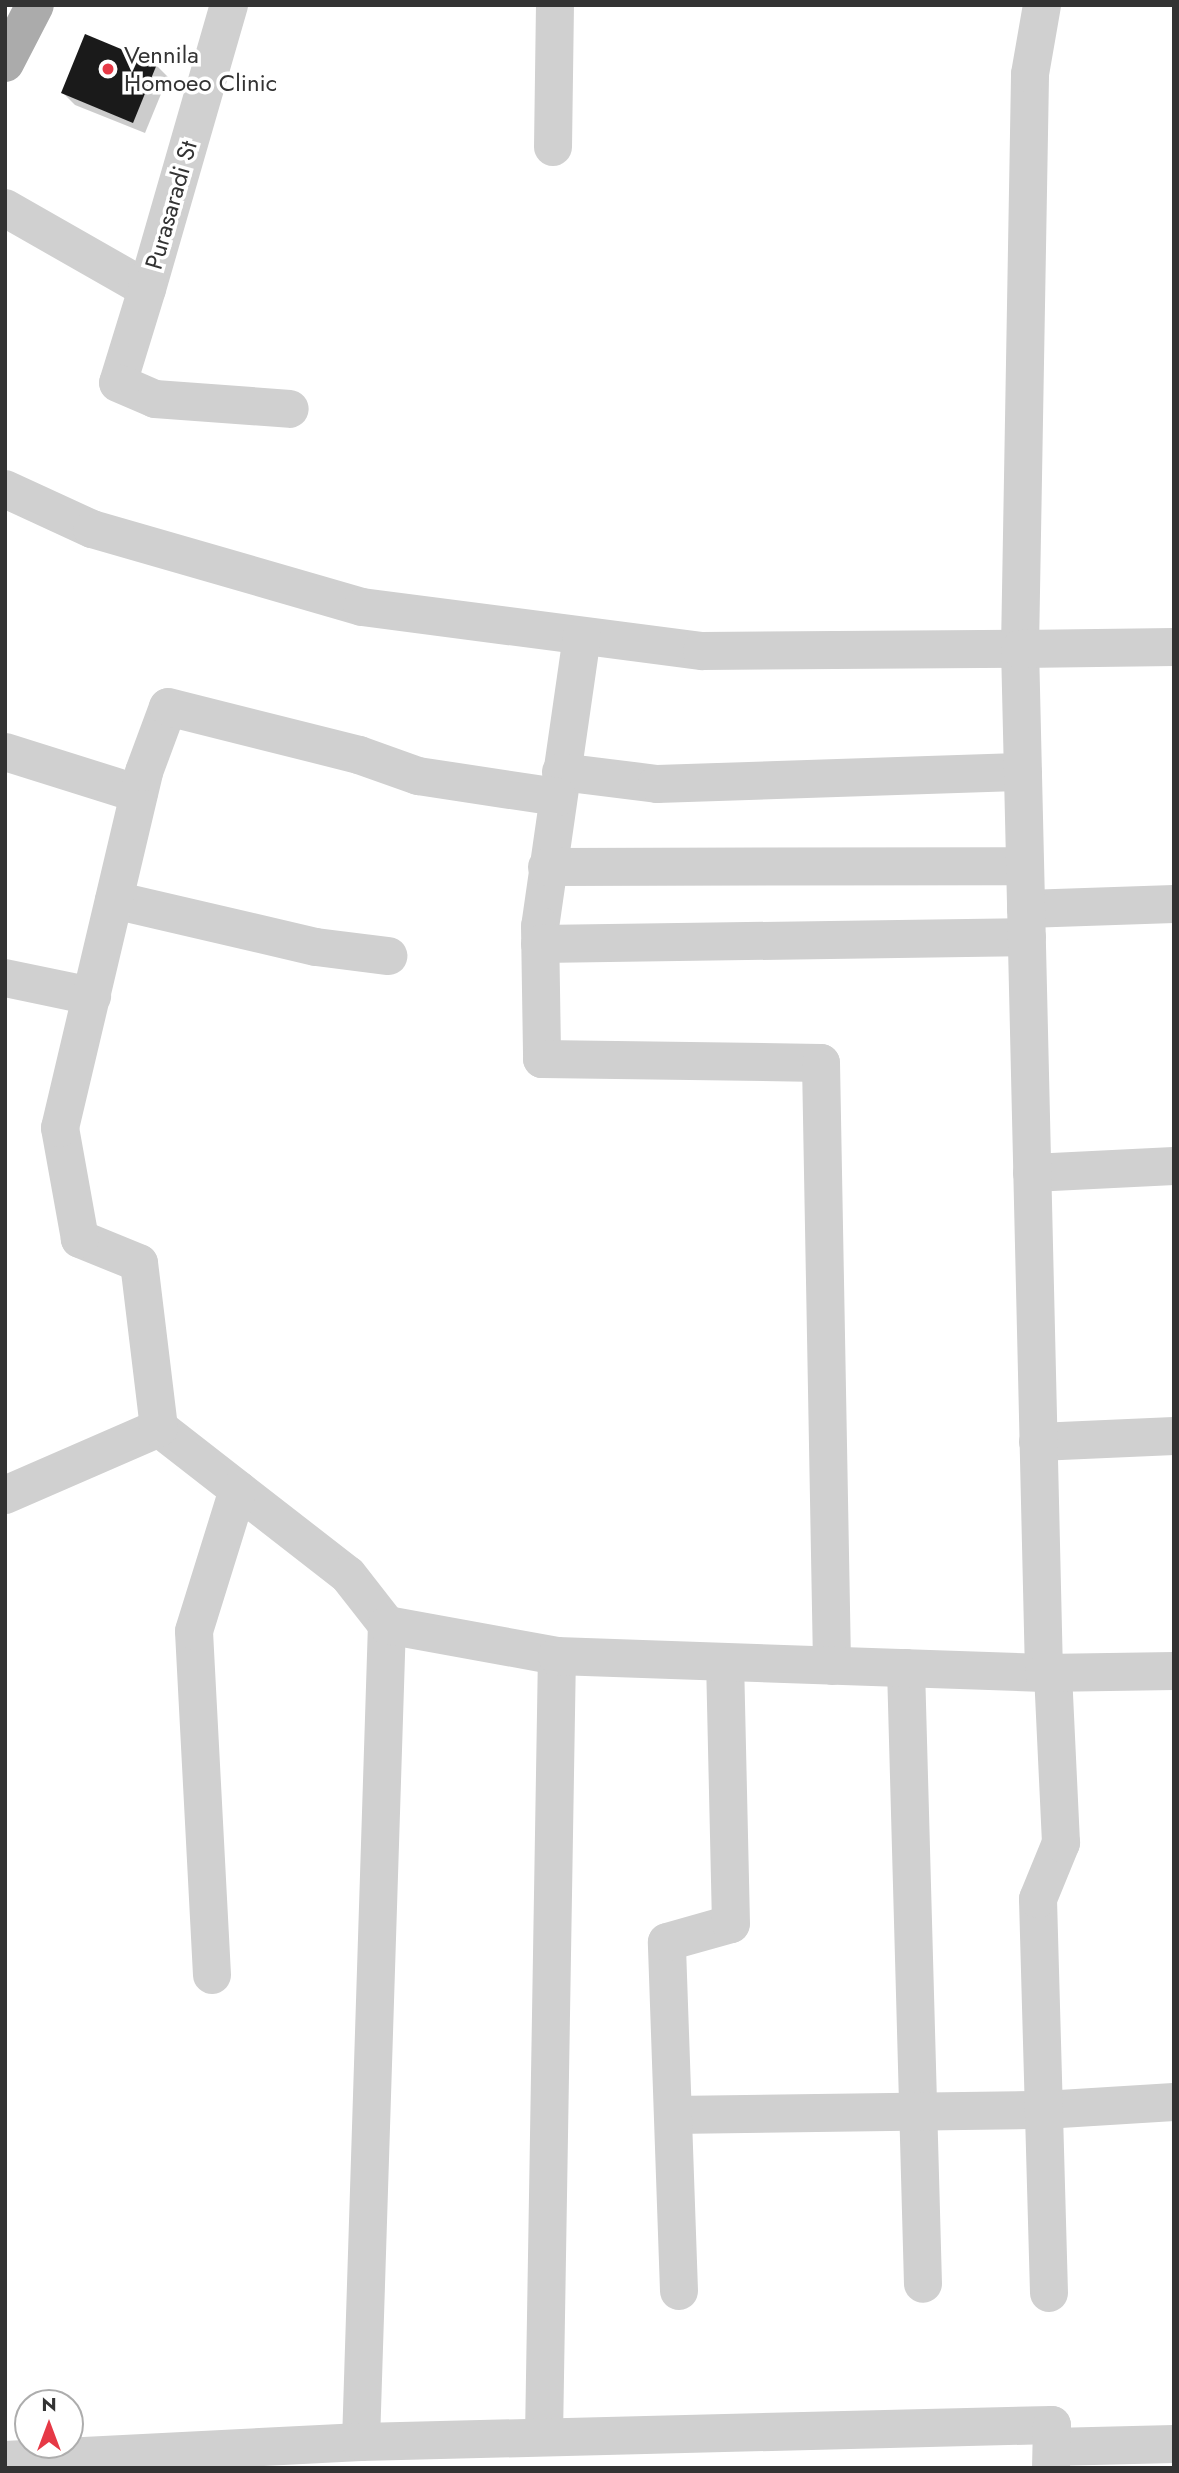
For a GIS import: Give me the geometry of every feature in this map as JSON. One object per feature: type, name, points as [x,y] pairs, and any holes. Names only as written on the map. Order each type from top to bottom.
[{"type":"main road","points":[[5,63],[35,5]]},
{"type":"street","name":"Purasaradi St","points":[[5,208],[147,289],[229,5]]},
{"type":"street","points":[[553,147],[555,5]]},
{"type":"street","points":[[1042,5],[1030,74],[1020,649],[1038,1442],[1048,1673],[1061,1843],[1038,1899],[1049,2293]]},
{"type":"street","points":[[147,289],[118,383],[155,399],[290,409]]},
{"type":"street","points":[[5,489],[92,529],[362,607],[702,651],[1174,647]]},
{"type":"street","points":[[582,636],[547,867],[540,944],[542,1059],[821,1063],[832,1665]]},
{"type":"street","points":[[361,2441],[387,1625],[348,1576],[159,1428],[139,1263],[80,1239],[60,1128],[139,794],[168,707],[359,755],[418,776],[559,785],[1023,772]]},
{"type":"street","points":[[5,752],[139,794]]},
{"type":"street","points":[[547,867],[1025,866]]},
{"type":"street","points":[[114,900],[316,947],[388,956]]},
{"type":"street","points":[[540,944],[1026,923],[1174,904]]},
{"type":"street","points":[[5,978],[92,996]]},
{"type":"street","points":[[1032,1173],[1174,1167]]},
{"type":"street","points":[[5,1495],[159,1428]]},
{"type":"street","points":[[1038,1442],[1174,1436]]},
{"type":"street","points":[[212,1975],[194,1631],[238,1490]]},
{"type":"street","points":[[387,1625],[556,1656],[724,1664],[1048,1673],[1174,1671]]},
{"type":"street","points":[[544,2437],[556,1656]]},
{"type":"street","points":[[679,2291],[667,1942],[732,1924],[724,1664]]},
{"type":"street","points":[[906,1668],[923,2284]]},
{"type":"street","points":[[673,2115],[1044,2110],[1174,2102]]},
{"type":"street","points":[[5,2460],[361,2441],[1052,2425],[1051,2457],[1174,2444]]},
{"type":"building","points":[[85,34],[157,64],[133,123],[61,93]]},
{"type":"place","name":"Vennila Homoeo Clinic","points":[[108,69]]}]
